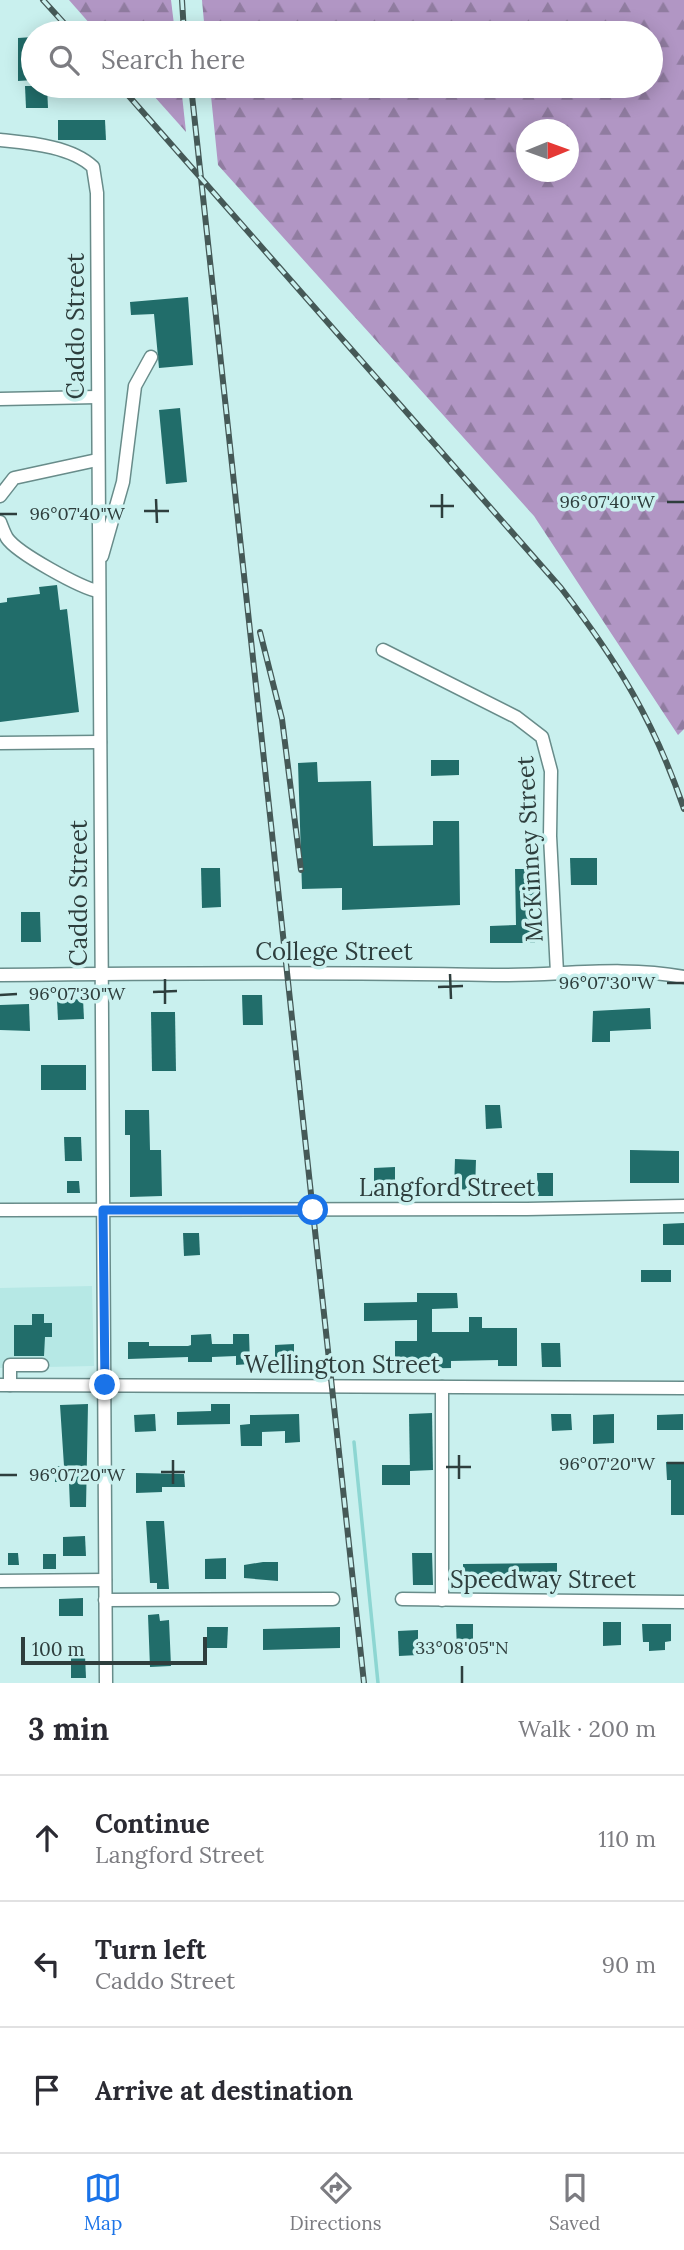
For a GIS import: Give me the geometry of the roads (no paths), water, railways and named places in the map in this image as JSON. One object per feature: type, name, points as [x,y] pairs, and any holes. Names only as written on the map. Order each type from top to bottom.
[{"type":"street","name":"Caddo Street","points":[[0,140],[35,144],[81,158],[93,167],[96,174],[106,1683]]},
{"type":"street","points":[[98,570],[123,482],[135,386],[151,357]]},
{"type":"street","points":[[0,399],[97,397]]},
{"type":"street","points":[[0,496],[13,478],[97,460]]},
{"type":"street","points":[[0,522],[7,538],[30,557],[85,589],[98,591]]},
{"type":"street","name":"McKinney Street","points":[[383,650],[516,717],[542,737],[551,771],[550,836],[557,973]]},
{"type":"street","points":[[0,743],[100,743]]},
{"type":"street","name":"College Street","points":[[0,975],[645,971],[684,977]]},
{"type":"street","name":"Langford Street","points":[[0,1210],[684,1206]]},
{"type":"street","points":[[5,1385],[10,1365],[42,1365]]},
{"type":"street","name":"Wellington Street","points":[[5,1385],[684,1388]]},
{"type":"street","points":[[442,1387],[442,1600]]},
{"type":"street","points":[[0,1581],[105,1580]]},
{"type":"street","points":[[105,1600],[333,1599]]},
{"type":"street","name":"Speedway Street","points":[[402,1599],[684,1602]]},
{"type":"waterway","points":[[354,1442],[378,1683]]},
{"type":"railway","points":[[43,0],[62,21]]},
{"type":"railway","points":[[182,0],[183,21]]},
{"type":"railway","points":[[131,98],[561,588],[600,641],[633,693],[660,748],[684,809]]},
{"type":"railway","points":[[192,98],[364,1683]]},
{"type":"railway","points":[[260,632],[282,719],[301,870]]}]
